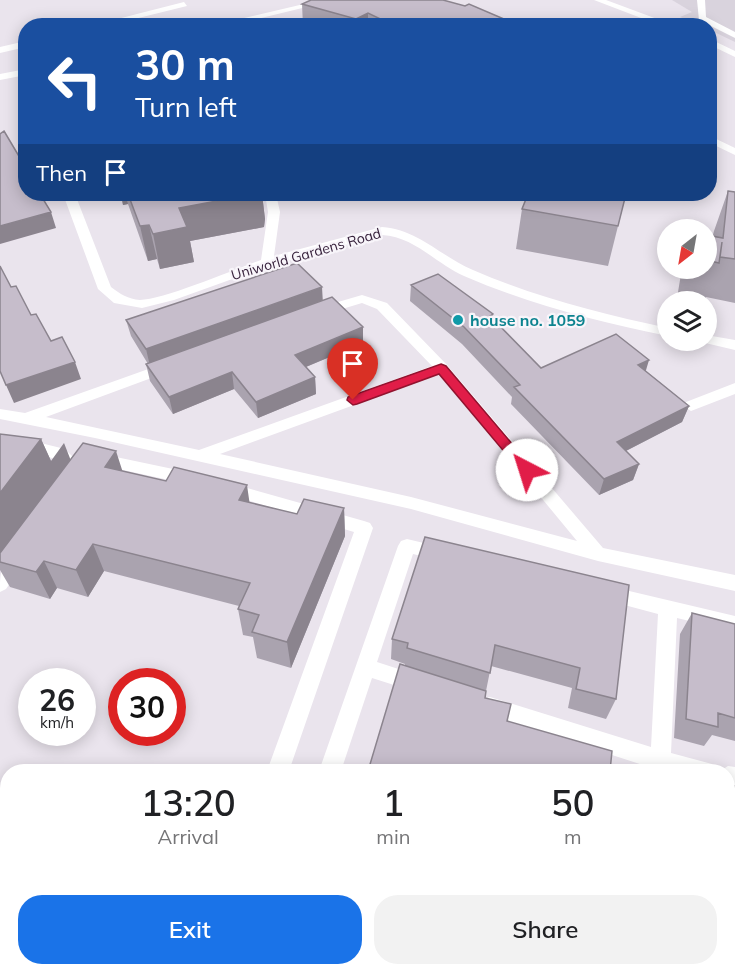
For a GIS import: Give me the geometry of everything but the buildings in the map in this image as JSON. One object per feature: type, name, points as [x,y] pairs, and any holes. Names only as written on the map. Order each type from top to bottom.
[{"type":"street","points":[[597,0],[649,18]]},
{"type":"street","points":[[701,0],[702,18]]},
{"type":"street","points":[[252,18],[334,1]]},
{"type":"street","points":[[127,18],[184,4]]},
{"type":"street","points":[[717,26],[735,35]]},
{"type":"street","points":[[717,45],[735,54]]},
{"type":"street","points":[[0,50],[18,46]]},
{"type":"street","points":[[0,77],[18,74]]},
{"type":"street","points":[[717,143],[735,152]]},
{"type":"street","name":"Uniworld Gardens Road","points":[[72,201],[105,289],[119,300],[142,304],[169,297],[267,262],[382,231],[395,230],[411,237],[449,264],[504,287],[657,329]]},
{"type":"street","points":[[267,262],[274,212],[272,201]]},
{"type":"street","points":[[308,316],[352,300],[373,301],[382,306],[441,368],[598,554]]},
{"type":"street","points":[[717,341],[735,345]]},
{"type":"street","points":[[24,420],[177,364]]},
{"type":"street","points":[[198,456],[441,368]]},
{"type":"street","points":[[691,406],[735,388]]},
{"type":"street","points":[[0,414],[95,432],[411,503],[598,554],[735,583]]},
{"type":"street","points":[[0,439],[59,453],[66,458],[47,484]]},
{"type":"street","points":[[85,467],[91,458],[167,472],[364,528],[280,764]]},
{"type":"street","points":[[0,584],[26,546]]},
{"type":"street","points":[[332,764],[408,546],[464,559]]},
{"type":"street","points":[[589,590],[735,624]]},
{"type":"street","points":[[660,764],[668,609]]},
{"type":"street","points":[[365,667],[433,688]]},
{"type":"street","points":[[467,699],[654,764]]},
{"type":"shaded area","points":[[672,0],[735,0],[735,42],[717,33],[717,18],[680,17],[692,12]]},
{"type":"place","name":"house no. 1059","points":[[458,320]]},
{"type":"route","points":[[353,400],[441,368],[527,470]]}]
